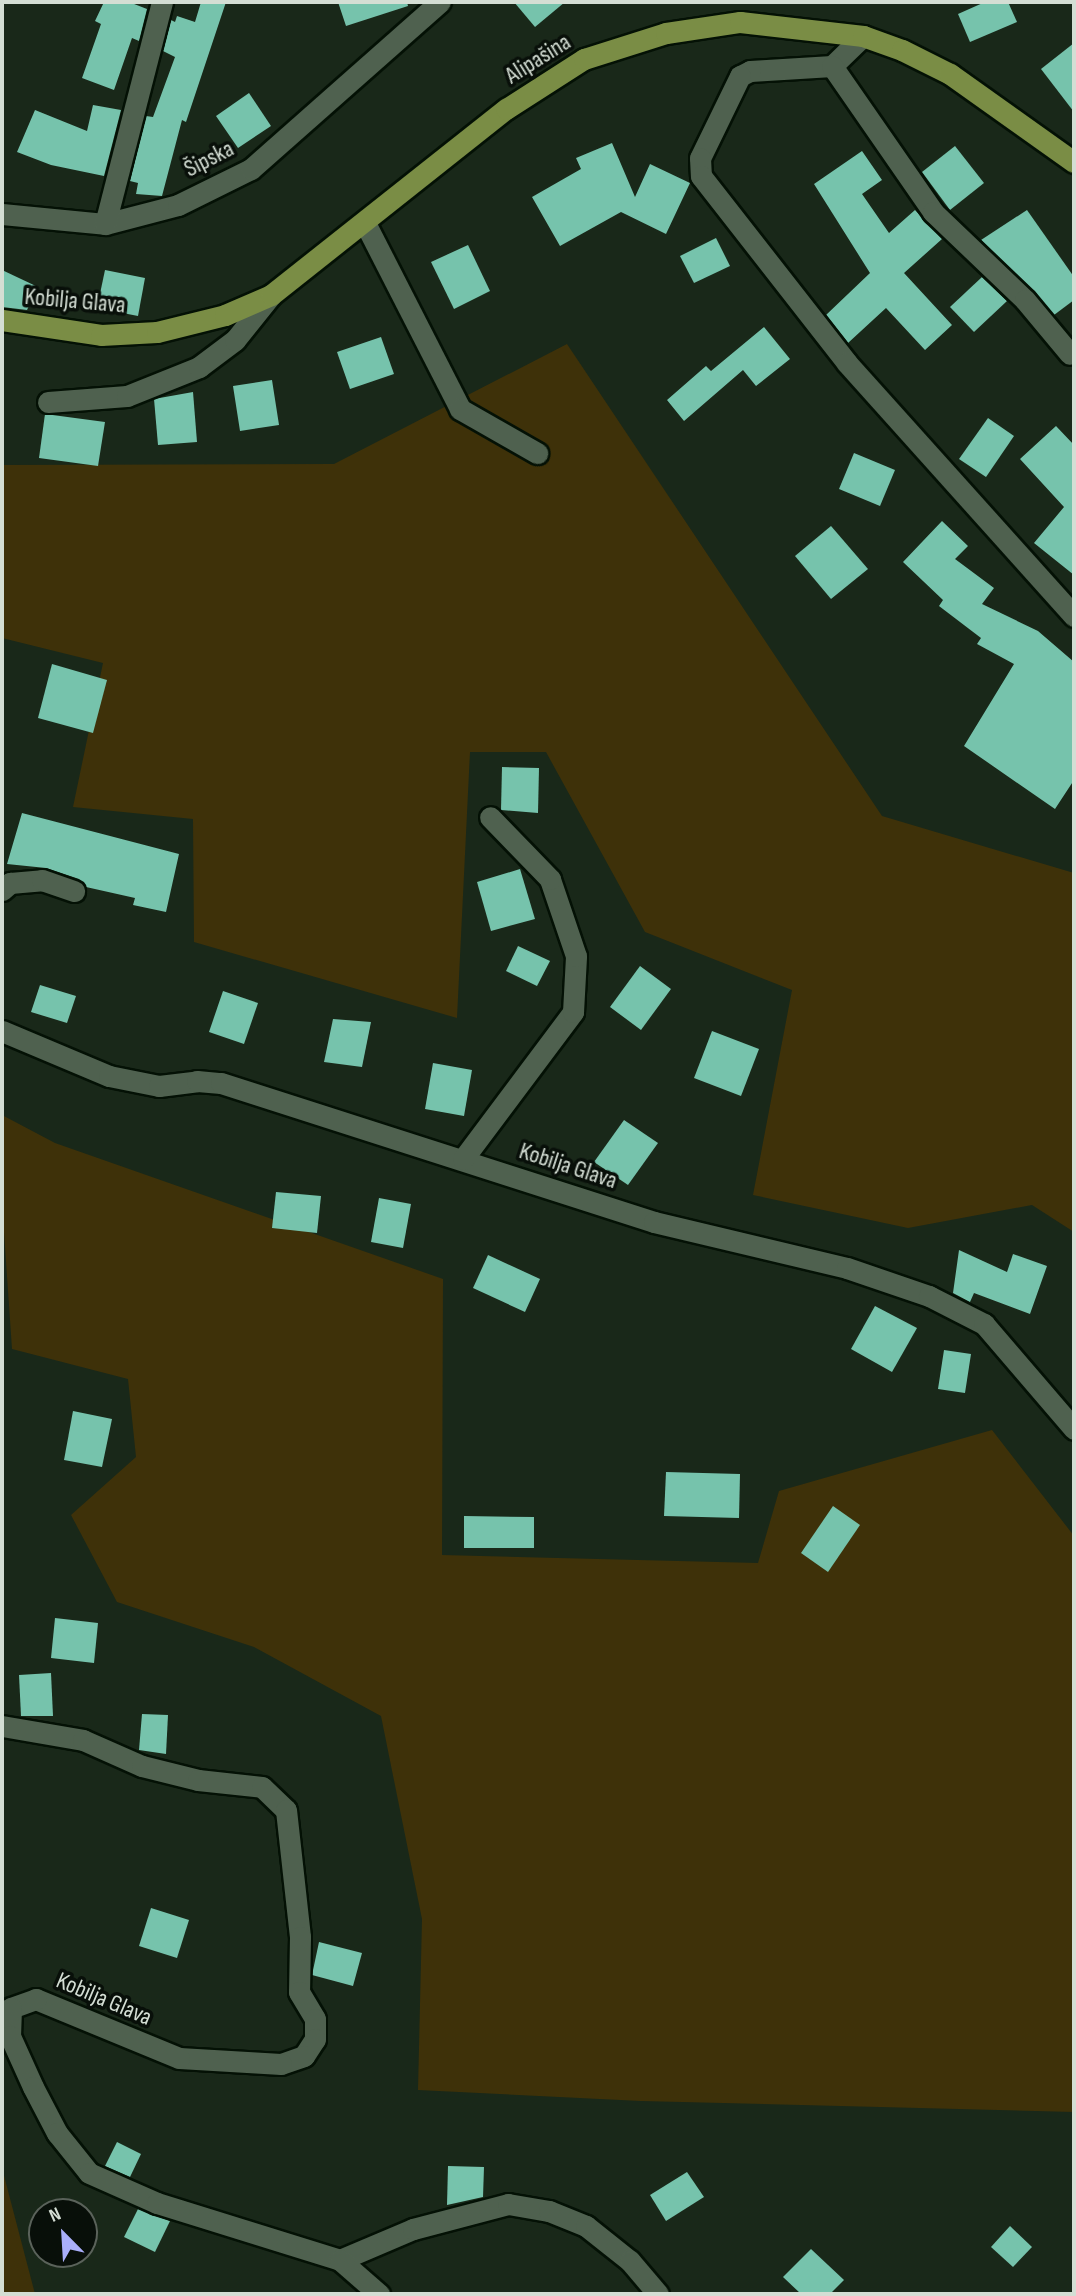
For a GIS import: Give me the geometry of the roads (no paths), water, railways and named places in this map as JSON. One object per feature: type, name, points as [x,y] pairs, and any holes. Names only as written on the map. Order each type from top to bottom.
[{"type":"main road","name":"Alipašina","points":[[225,315],[271,295],[506,109],[584,59],[666,33],[740,22],[863,36],[950,74],[1074,162]]},
{"type":"main road","name":"Kobilja Glava","points":[[2,320],[101,335],[157,332],[225,315]]},
{"type":"street","points":[[105,224],[162,2]]},
{"type":"street","name":"Šipska","points":[[2,214],[105,224],[178,205],[251,169],[440,2]]},
{"type":"street","points":[[863,36],[832,66],[750,71],[740,76],[700,158],[701,176],[847,363],[1074,616]]},
{"type":"street","points":[[832,66],[933,212],[1025,300],[1070,354]]},
{"type":"street","points":[[365,223],[460,409],[537,453]]},
{"type":"street","points":[[48,402],[127,396],[199,367],[234,340],[271,295]]},
{"type":"street","points":[[463,1159],[573,1012],[576,956],[550,879],[490,817]]},
{"type":"street","points":[[2,890],[9,883],[42,880],[74,891]]},
{"type":"street","name":"Kobilja Glava","points":[[2,1031],[109,1076],[159,1086],[197,1081],[221,1083],[653,1222],[847,1268],[929,1296],[984,1324],[1074,1429]]},
{"type":"street","name":"Kobilja Glava","points":[[2,1726],[83,1740],[142,1766],[198,1780],[262,1787],[286,1810],[300,1937],[299,1992],[315,2019],[315,2039],[304,2056],[281,2064],[179,2059],[36,1999],[11,2008],[7,2021],[10,2036],[57,2133],[89,2174],[158,2203],[340,2260]]},
{"type":"street","points":[[379,2294],[340,2260],[413,2229],[508,2204],[549,2211],[586,2226],[630,2261],[658,2294]]}]
